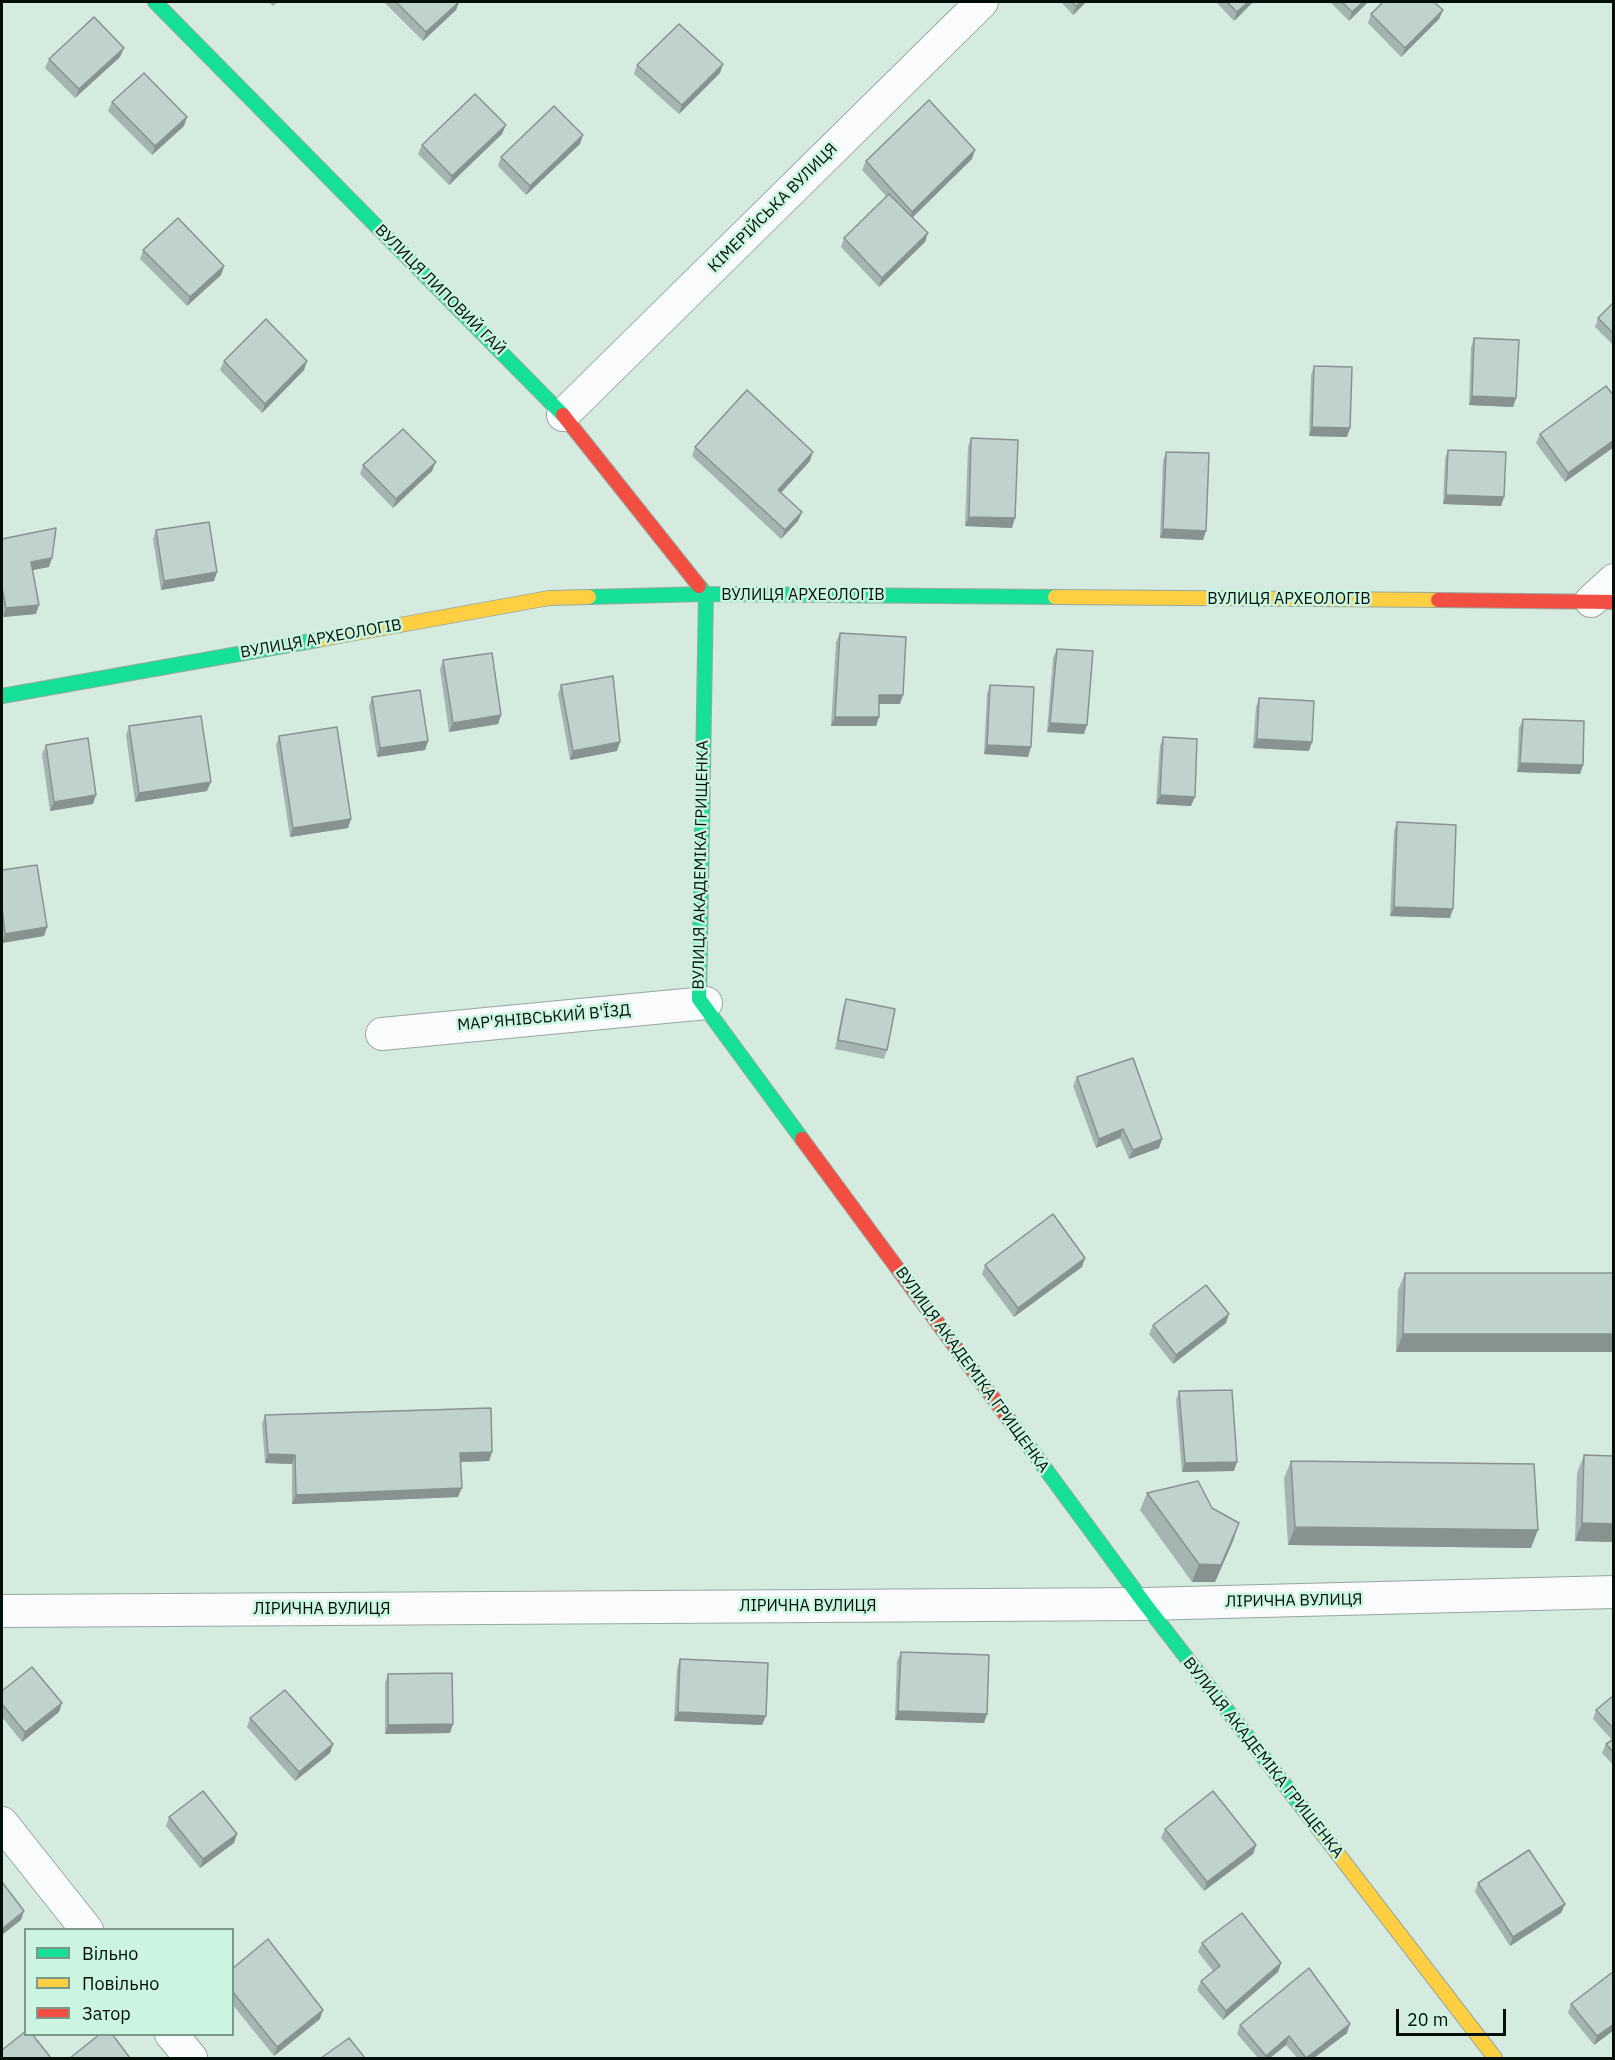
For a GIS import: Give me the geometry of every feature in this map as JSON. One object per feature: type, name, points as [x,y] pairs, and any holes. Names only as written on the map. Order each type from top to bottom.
[{"type":"street","name":"ВУЛИЦЯ ЛИПОВИЙ ГАЙ","points":[[155,2],[563,415],[706,594]]},
{"type":"street","name":"КІМЕРІЙСЬКА ВУЛИЦЯ","points":[[563,415],[982,2]]},
{"type":"street","name":"ВУЛИЦЯ АРХЕОЛОГІВ","points":[[2,696],[549,598],[706,594],[1606,594]]},
{"type":"street","name":"ВУЛИЦЯ АКАДЕМІКА ГРИЩЕНКА","points":[[706,594],[699,999],[1145,1604],[1494,2058]]},
{"type":"street","name":"МАР'ЯНІВСЬКИЙ В'ЇЗД","points":[[382,1034],[704,1004]]},
{"type":"street","name":"ЛІРИЧНА ВУЛИЦЯ","points":[[2,1611],[1145,1604],[1614,1592]]},
{"type":"street","points":[[2,1823],[86,1928]]},
{"type":"street","points":[[173,2036],[190,2058]]},
{"type":"building","points":[[396,2],[459,2],[426,32]]},
{"type":"building","points":[[1227,2],[1248,2],[1237,12]]},
{"type":"building","points":[[1342,2],[1363,2],[1352,12]]},
{"type":"building","points":[[1383,2],[1434,2],[1443,10],[1405,48],[1371,14]]},
{"type":"building","points":[[94,17],[124,48],[79,89],[49,59]]},
{"type":"building","points":[[679,24],[723,64],[682,105],[637,65]]},
{"type":"building","points":[[144,73],[187,117],[155,146],[112,102]]},
{"type":"building","points":[[475,94],[506,125],[452,176],[422,145]]},
{"type":"building","points":[[929,100],[975,150],[912,212],[866,161]]},
{"type":"building","points":[[554,106],[583,135],[530,186],[501,157]]},
{"type":"building","points":[[889,194],[928,233],[882,278],[844,238]]},
{"type":"building","points":[[178,218],[224,266],[190,297],[143,250]]},
{"type":"building","points":[[1614,302],[1614,334],[1598,318]]},
{"type":"building","points":[[266,319],[307,361],[265,404],[224,361]]},
{"type":"building","points":[[1474,338],[1519,340],[1516,398],[1472,396]]},
{"type":"building","points":[[1314,366],[1352,367],[1350,428],[1312,427]]},
{"type":"building","points":[[1606,386],[1614,396],[1614,440],[1568,473],[1540,434]]},
{"type":"building","points":[[747,390],[813,452],[778,490],[802,512],[785,530],[695,447]]},
{"type":"building","points":[[403,429],[436,462],[396,499],[363,465]]},
{"type":"building","points":[[971,438],[1018,440],[1015,518],[969,517]]},
{"type":"building","points":[[1448,450],[1506,452],[1504,497],[1446,495]]},
{"type":"building","points":[[1166,452],[1209,453],[1206,531],[1163,529]]},
{"type":"building","points":[[209,522],[217,572],[164,581],[156,530]]},
{"type":"building","points":[[56,528],[52,558],[31,562],[39,605],[6,608],[2,588],[2,539]]},
{"type":"building","points":[[840,633],[906,637],[903,695],[879,695],[879,717],[835,717]]},
{"type":"building","points":[[1057,649],[1093,651],[1087,725],[1050,723]]},
{"type":"building","points":[[492,653],[501,715],[453,723],[443,660]]},
{"type":"building","points":[[613,676],[620,742],[573,751],[561,685]]},
{"type":"building","points":[[990,685],[1034,687],[1031,747],[987,745]]},
{"type":"building","points":[[420,690],[428,741],[380,748],[372,697]]},
{"type":"building","points":[[1259,698],[1314,701],[1312,742],[1257,739]]},
{"type":"building","points":[[201,716],[211,782],[139,793],[129,726]]},
{"type":"building","points":[[1523,719],[1584,721],[1583,765],[1520,763]]},
{"type":"building","points":[[337,727],[351,819],[293,828],[279,736]]},
{"type":"building","points":[[1163,737],[1197,739],[1195,797],[1160,795]]},
{"type":"building","points":[[88,738],[96,795],[54,802],[46,745]]},
{"type":"building","points":[[1397,822],[1456,825],[1453,909],[1394,907]]},
{"type":"building","points":[[37,865],[47,927],[5,934],[2,870]]},
{"type":"building","points":[[846,999],[895,1009],[887,1050],[838,1040]]},
{"type":"building","points":[[1133,1058],[1162,1139],[1133,1150],[1123,1129],[1099,1139],[1077,1077]]},
{"type":"building","points":[[1053,1214],[1085,1258],[1018,1308],[985,1265]]},
{"type":"building","points":[[1405,1273],[1614,1273],[1614,1334],[1403,1334]]},
{"type":"building","points":[[1206,1285],[1229,1314],[1176,1355],[1153,1325]]},
{"type":"building","points":[[1232,1390],[1237,1462],[1185,1463],[1179,1391]]},
{"type":"building","points":[[491,1408],[492,1452],[460,1453],[462,1488],[296,1495],[295,1455],[268,1454],[265,1415]]},
{"type":"building","points":[[1584,1455],[1614,1456],[1614,1524],[1582,1523]]},
{"type":"building","points":[[1291,1461],[1534,1464],[1538,1530],[1295,1527]]},
{"type":"building","points":[[1198,1481],[1212,1508],[1239,1523],[1221,1565],[1199,1564],[1147,1493]]},
{"type":"building","points":[[901,1652],[989,1655],[987,1714],[898,1711]]},
{"type":"building","points":[[680,1659],[768,1663],[766,1716],[678,1712]]},
{"type":"building","points":[[32,1667],[62,1703],[25,1732],[2,1704],[2,1691]]},
{"type":"building","points":[[452,1673],[453,1724],[388,1725],[388,1674]]},
{"type":"building","points":[[285,1690],[333,1744],[299,1772],[250,1718]]},
{"type":"building","points":[[1614,1695],[1614,1729],[1596,1710]]},
{"type":"building","points":[[1614,1739],[1614,1753],[1606,1744]]},
{"type":"building","points":[[203,1791],[237,1834],[203,1859],[169,1817]]},
{"type":"building","points":[[1213,1791],[1256,1845],[1207,1882],[1165,1829]]},
{"type":"building","points":[[1529,1850],[1565,1904],[1513,1937],[1478,1883]]},
{"type":"building","points":[[2,1882],[24,1911],[2,1929]]},
{"type":"building","points":[[1242,1913],[1281,1963],[1226,2011],[1201,1981],[1220,1966],[1202,1943]]},
{"type":"building","points":[[268,1939],[323,2010],[277,2047],[234,1993],[234,1967]]},
{"type":"building","points":[[1309,1968],[1350,2024],[1306,2058],[1289,2036],[1266,2056],[1240,2025]]},
{"type":"building","points":[[1614,1971],[1614,2024],[1597,2036],[1571,2004]]},
{"type":"building","points":[[24,2033],[24,2036],[34,2036],[51,2058],[2,2058],[2,2050]]},
{"type":"building","points":[[98,2036],[114,2036],[130,2058],[70,2058]]},
{"type":"building","points":[[349,2038],[365,2058],[321,2058]]},
{"type":"traffic: fast","points":[[155,2],[563,415]]},
{"type":"traffic: fast","points":[[699,586],[706,594],[699,999],[802,1139]]},
{"type":"traffic: fast","points":[[589,597],[706,594],[1055,597]]},
{"type":"traffic: fast","points":[[2,696],[317,640]]},
{"type":"traffic: fast","points":[[1027,1444],[1145,1604],[1318,1828]]},
{"type":"traffic: slow","points":[[317,640],[549,598],[589,597]]},
{"type":"traffic: slow","points":[[1055,597],[1438,600]]},
{"type":"traffic: slow","points":[[1318,1828],[1495,2058]]},
{"type":"traffic: jam","points":[[563,415],[699,586]]},
{"type":"traffic: jam","points":[[1438,600],[1614,602]]},
{"type":"traffic: jam","points":[[802,1139],[1027,1444]]}]
